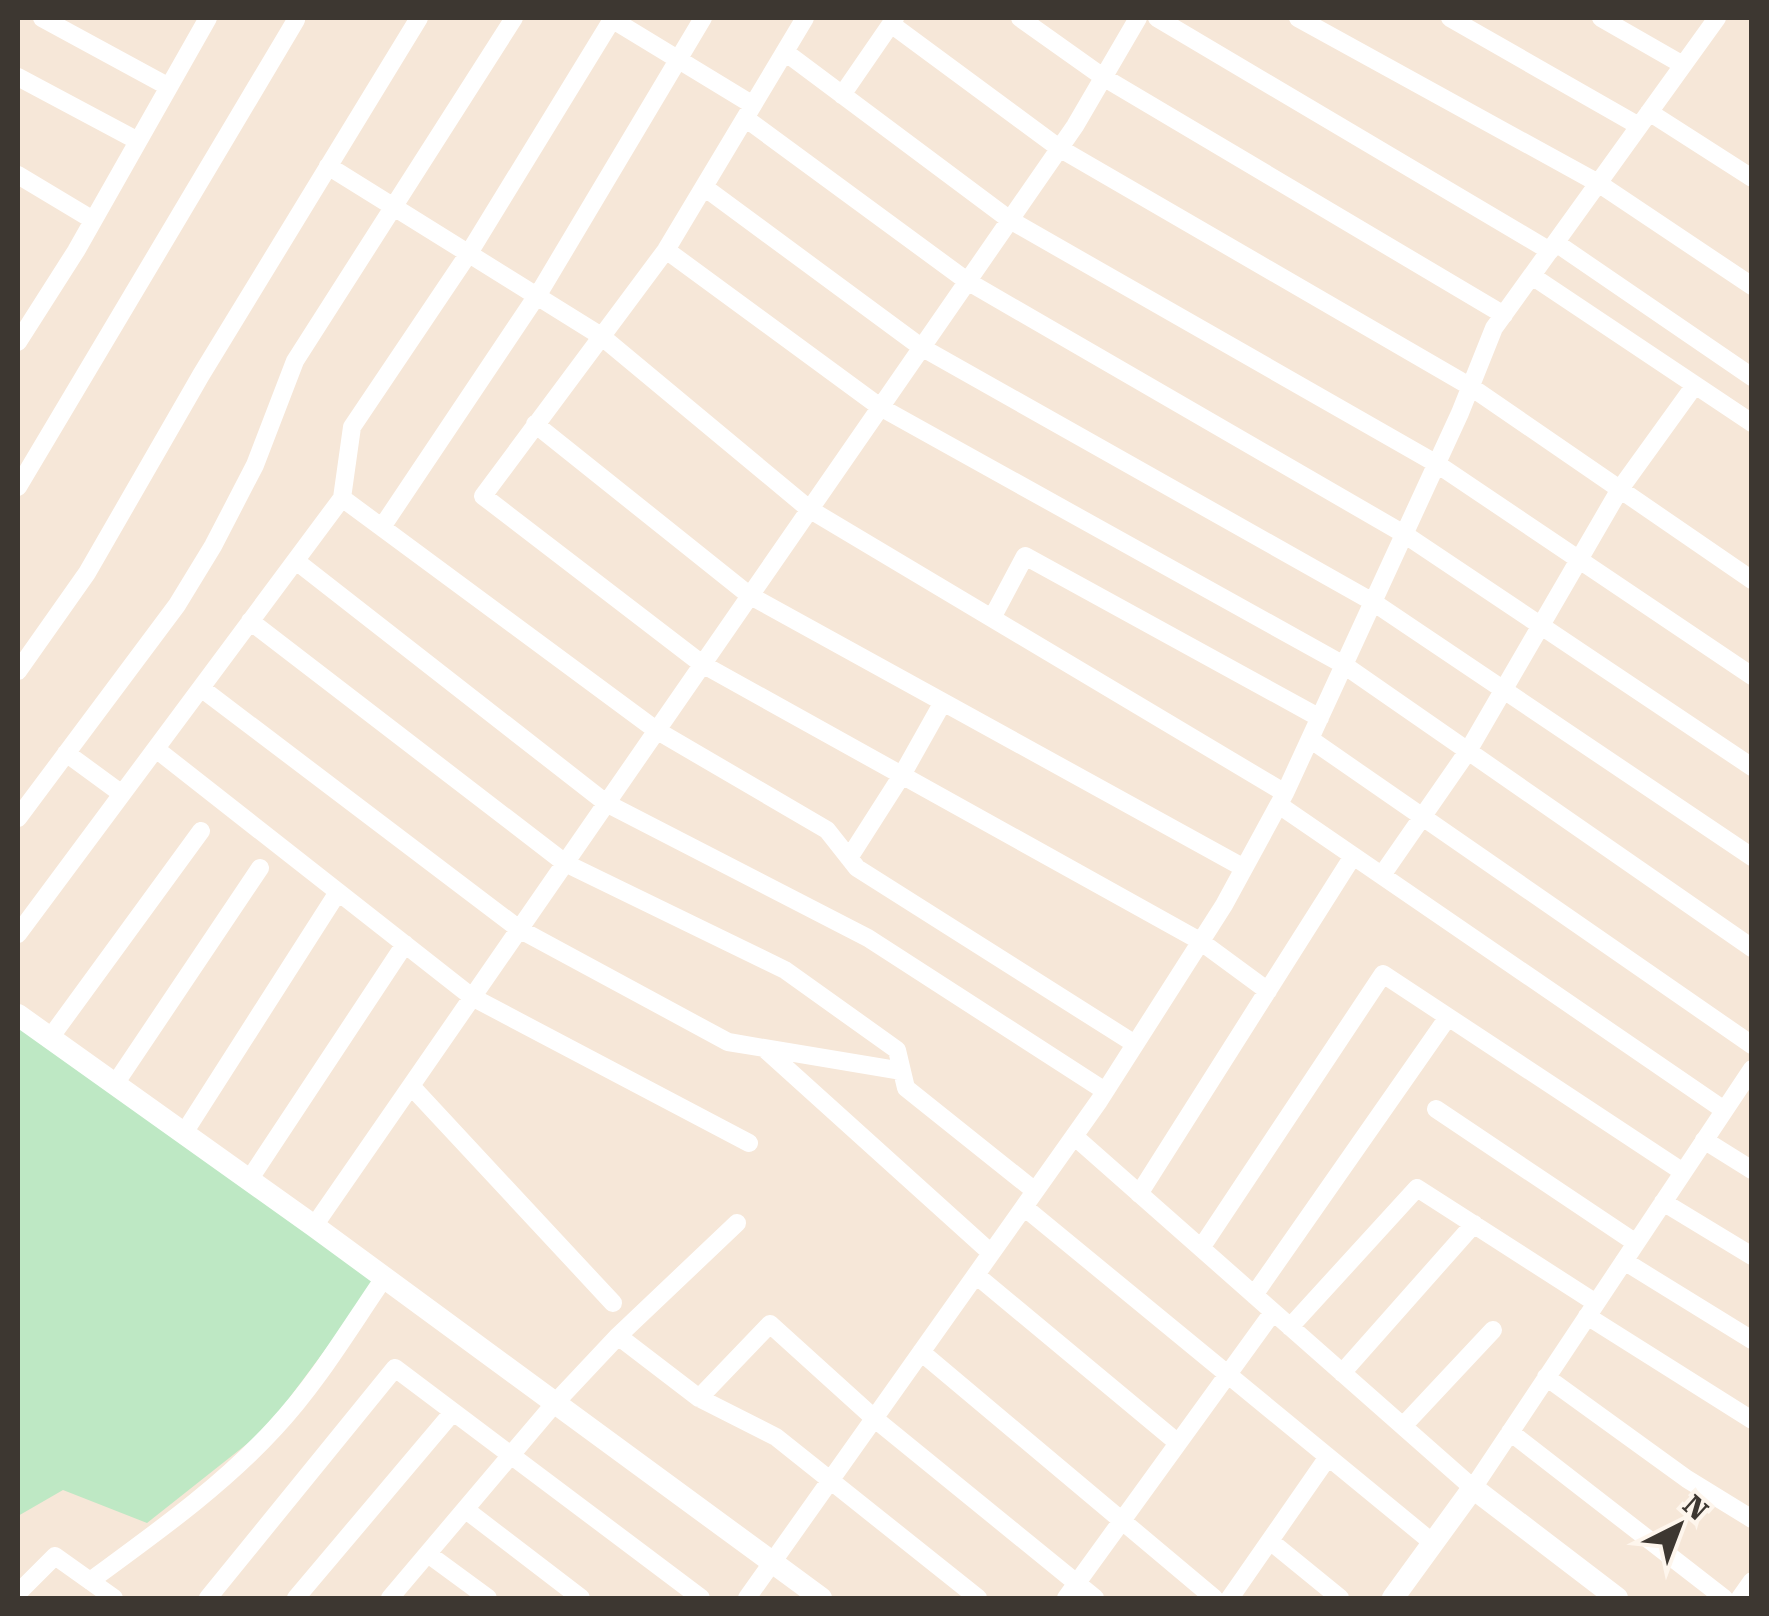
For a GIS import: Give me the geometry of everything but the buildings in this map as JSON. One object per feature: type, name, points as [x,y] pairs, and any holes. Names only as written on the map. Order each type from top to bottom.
[{"type":"street","points":[[42,18],[168,88]]},
{"type":"street","points":[[18,671],[86,574],[201,375],[418,18]]},
{"type":"street","points":[[18,818],[177,605],[255,465],[294,361],[514,18]]},
{"type":"street","points":[[18,934],[342,498],[352,427],[468,253],[612,18],[678,59],[967,281],[1404,534],[1752,767]]},
{"type":"street","points":[[382,528],[536,296],[703,18]]},
{"type":"street","points":[[805,18],[666,250],[483,496],[702,664],[1200,942],[1268,991]]},
{"type":"street","points":[[1020,18],[1103,77],[1504,315]]},
{"type":"street","points":[[314,1226],[1010,220],[1138,18]]},
{"type":"street","points":[[1157,18],[1553,247],[1752,377]]},
{"type":"street","points":[[1298,18],[1598,183],[1752,286]]},
{"type":"street","points":[[1450,18],[1752,178]]},
{"type":"street","points":[[1601,18],[1683,64]]},
{"type":"street","points":[[747,1598],[1105,1092],[1200,942],[1282,799],[1494,328],[1717,18]]},
{"type":"street","points":[[18,342],[138,142],[202,20]]},
{"type":"street","points":[[18,487],[296,20]]},
{"type":"street","points":[[842,95],[893,21],[1059,148],[1470,387],[1752,580]]},
{"type":"street","points":[[784,52],[1010,220],[1436,464],[1752,676]]},
{"type":"street","points":[[18,77],[138,142]]},
{"type":"street","points":[[328,166],[601,336],[809,509],[1282,799],[1353,856],[1724,1110]]},
{"type":"street","points":[[18,175],[93,220]]},
{"type":"street","points":[[704,187],[921,346],[1373,602],[1752,857]]},
{"type":"street","points":[[666,250],[880,407],[1344,665],[1752,948]]},
{"type":"street","points":[[1532,276],[1752,423]]},
{"type":"street","points":[[1382,875],[1468,750],[1620,489],[1695,385]]},
{"type":"street","points":[[536,424],[749,595],[1244,868]]},
{"type":"street","points":[[342,498],[656,730],[828,830],[857,868],[1135,1044]]},
{"type":"street","points":[[992,618],[1025,556],[1320,718]]},
{"type":"street","points":[[296,561],[606,803],[868,938],[1105,1092]]},
{"type":"street","points":[[250,621],[564,863],[784,970],[897,1050],[906,1088],[1228,1374],[1433,1543]]},
{"type":"street","points":[[201,688],[519,929],[728,1042],[902,1071]]},
{"type":"street","points":[[849,858],[943,702]]},
{"type":"street","points":[[1310,739],[1752,1045]]},
{"type":"street","points":[[156,748],[472,997],[749,1143]]},
{"type":"street","points":[[66,753],[122,794]]},
{"type":"street","points":[[50,1038],[201,831]]},
{"type":"street","points":[[1140,1194],[1353,856]]},
{"type":"street","points":[[114,1084],[260,868]]},
{"type":"street","points":[[184,1134],[338,892]]},
{"type":"street","points":[[250,1180],[405,944]]},
{"type":"street","points":[[1200,1248],[1383,974],[1683,1172]]},
{"type":"street","points":[[18,1015],[314,1226],[821,1598]]},
{"type":"street","points":[[1254,1295],[1448,1017]]},
{"type":"street","points":[[766,1050],[992,1253]]},
{"type":"street","points":[[1393,1598],[1473,1488],[1749,1078]]},
{"type":"street","points":[[411,1086],[613,1303]]},
{"type":"street","points":[[1436,1109],[1636,1243]]},
{"type":"street","points":[[1074,1136],[1473,1488],[1617,1598]]},
{"type":"street","points":[[1704,1140],[1752,1170]]},
{"type":"street","points":[[1290,1327],[1417,1188],[1752,1420]]},
{"type":"street","points":[[1663,1202],[1752,1256]]},
{"type":"street","points":[[390,1598],[556,1403],[618,1336],[737,1223]]},
{"type":"street","points":[[1342,1374],[1474,1224]]},
{"type":"street","points":[[1624,1261],[1752,1340]]},
{"type":"street","points":[[976,1275],[1178,1443]]},
{"type":"street","points":[[90,1581],[211,1488],[274,1430],[310,1386],[384,1278]]},
{"type":"street","points":[[1071,1591],[1272,1312]]},
{"type":"street","points":[[700,1398],[770,1324],[1071,1591],[1095,1598]]},
{"type":"street","points":[[1402,1426],[1493,1330]]},
{"type":"street","points":[[618,1336],[700,1398],[776,1436],[978,1598]]},
{"type":"street","points":[[922,1352],[1214,1598]]},
{"type":"street","points":[[208,1598],[395,1368],[700,1598]]},
{"type":"street","points":[[1546,1378],[1687,1479],[1752,1519]]},
{"type":"street","points":[[296,1598],[454,1412]]},
{"type":"street","points":[[1510,1432],[1724,1598]]},
{"type":"street","points":[[1230,1598],[1328,1457]]},
{"type":"street","points":[[466,1510],[582,1598]]},
{"type":"street","points":[[1270,1541],[1340,1598]]},
{"type":"street","points":[[428,1554],[488,1598]]},
{"type":"street","points":[[18,1594],[55,1556],[109,1597]]},
{"type":"street","points":[[1740,1598],[1752,1580]]},
{"type":"green space","points":[[18,1015],[381,1275],[267,1428],[147,1523],[63,1490],[18,1516]]}]
